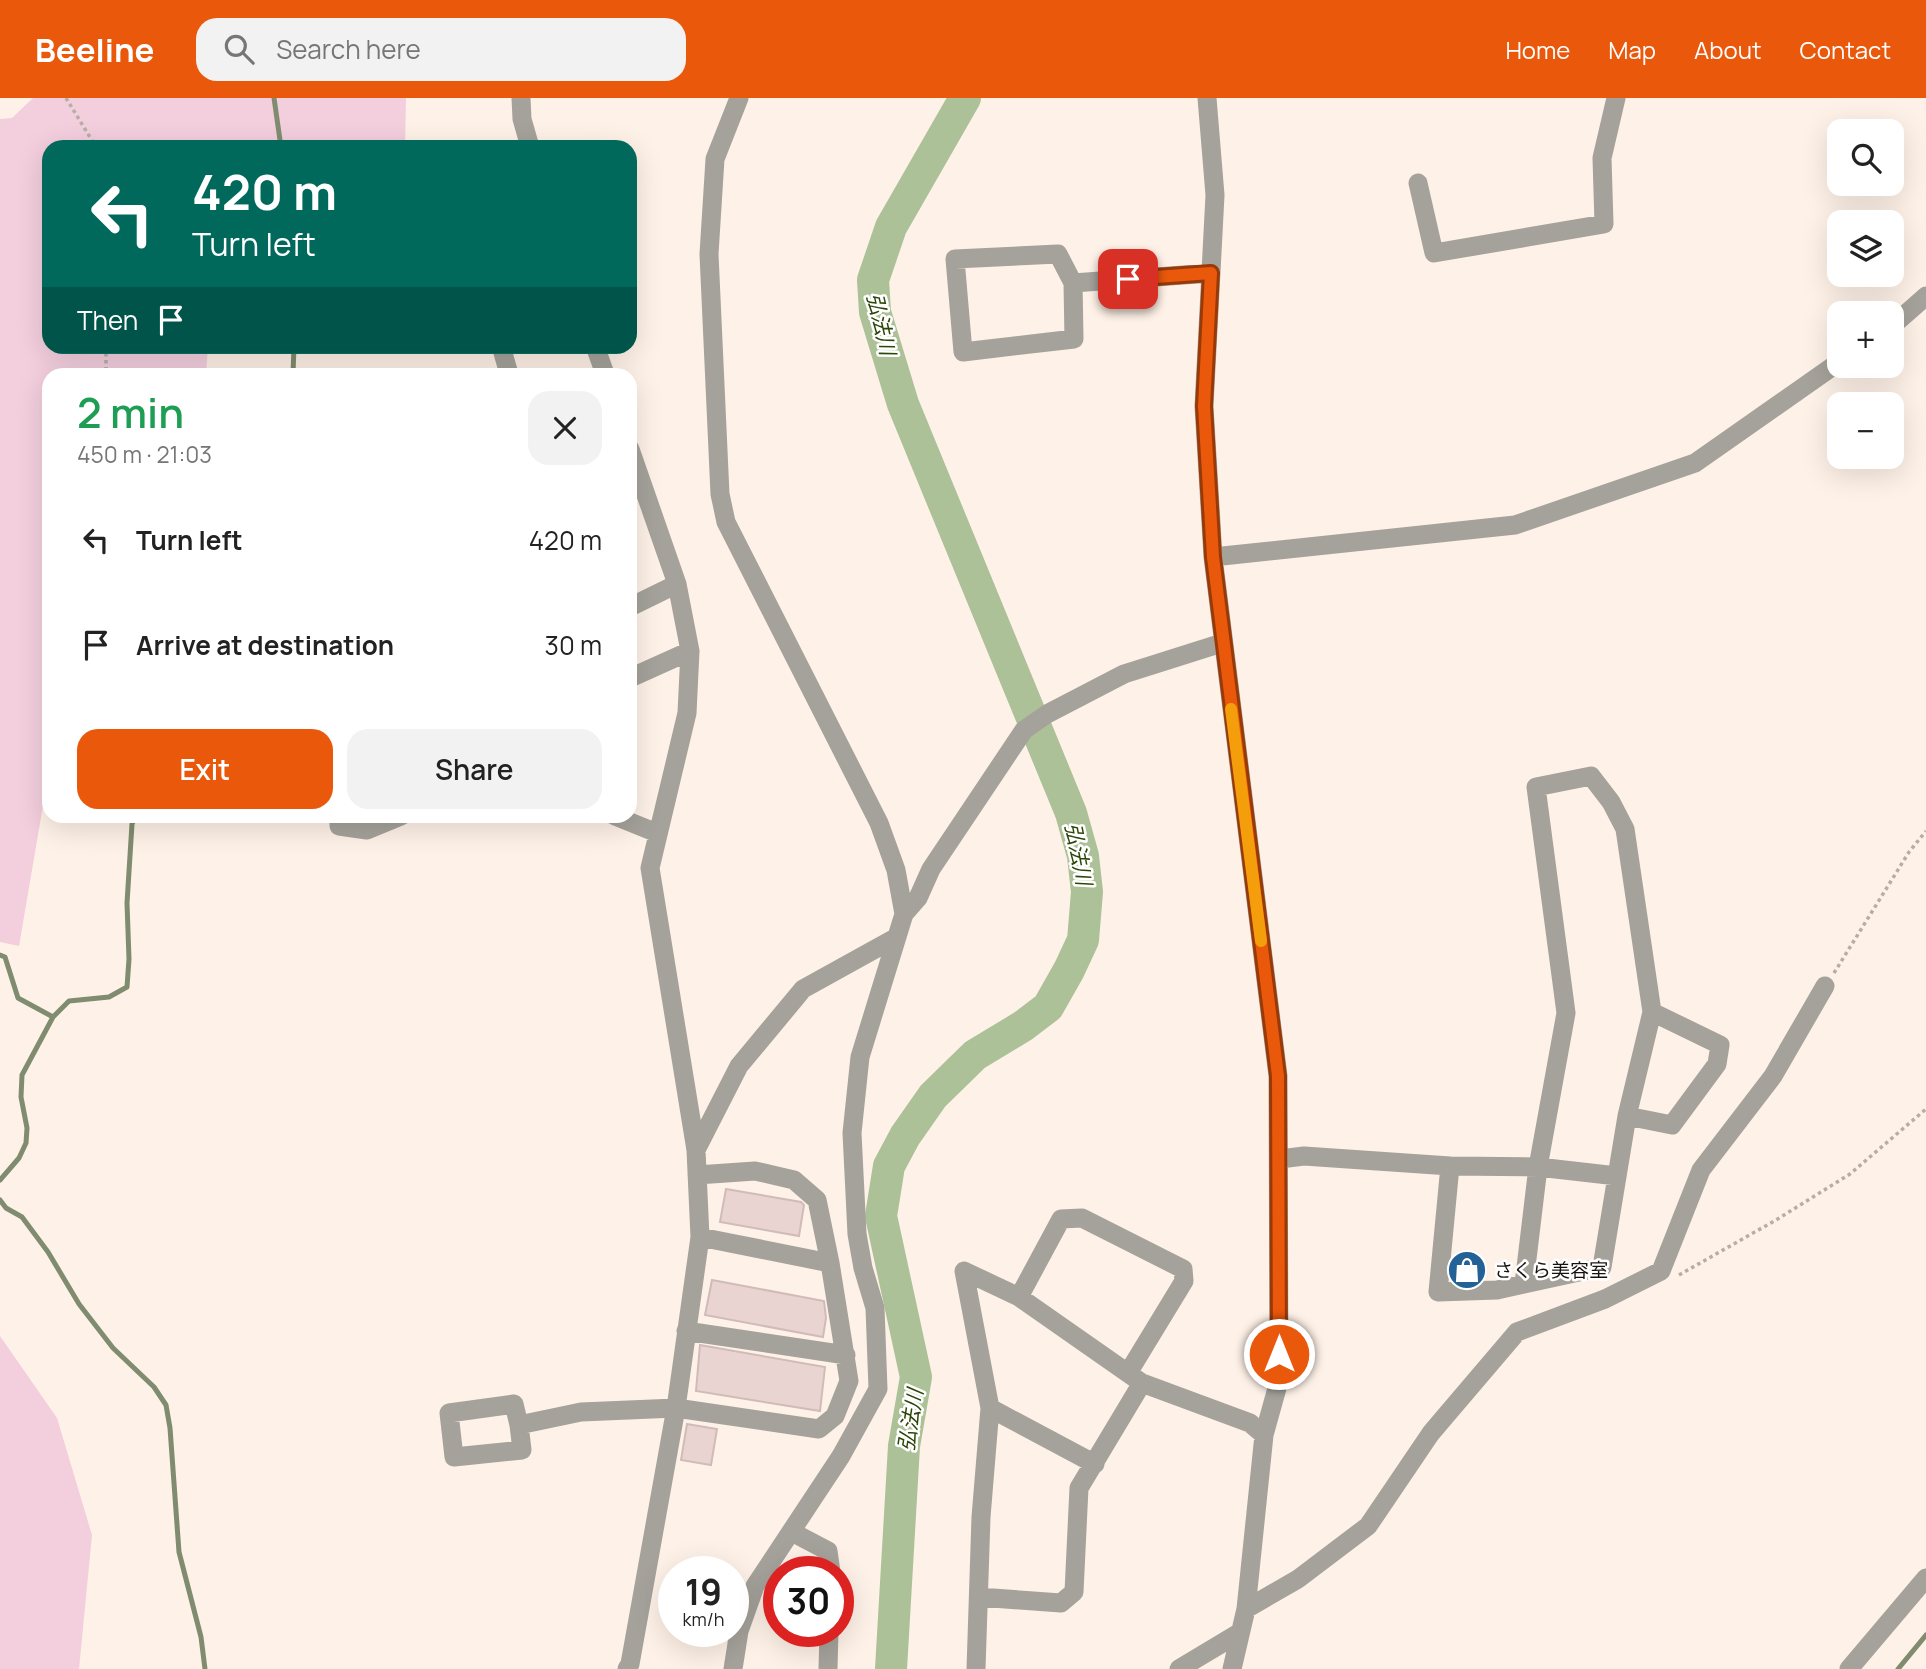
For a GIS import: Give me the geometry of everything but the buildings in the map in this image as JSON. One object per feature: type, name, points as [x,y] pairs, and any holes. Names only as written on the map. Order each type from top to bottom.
[{"type":"street","points":[[521,98],[522,119],[528,140]]},
{"type":"street","points":[[739,98],[715,159],[709,254],[720,494],[726,522],[878,823],[896,870],[904,914]]},
{"type":"street","points":[[1207,98],[1215,195],[1204,406],[1213,557],[1278,1076],[1280,1159],[1279,1381],[1264,1435],[1246,1609],[1232,1669]]},
{"type":"street","points":[[1418,183],[1434,253],[1604,224],[1602,158],[1616,98]]},
{"type":"street","points":[[1058,254],[1073,283],[1074,339],[963,352],[955,259],[1058,254]]},
{"type":"street","points":[[1073,283],[1211,273]]},
{"type":"street","points":[[1904,315],[1926,296]]},
{"type":"street","points":[[1213,557],[1515,525],[1695,463],[1827,370]]},
{"type":"street","points":[[627,1669],[676,1408],[700,1237],[696,1150],[650,868],[687,713],[690,651],[677,584],[637,481]]},
{"type":"street","points":[[637,604],[677,584]]},
{"type":"street","points":[[733,1669],[739,1631],[755,1586],[841,1456],[878,1389],[875,1308],[863,1268],[857,1234],[852,1133],[860,1057],[904,914],[918,898],[931,869],[1024,730],[1047,714],[1124,674],[1222,643]]},
{"type":"street","points":[[637,675],[690,651]]},
{"type":"street","points":[[1450,1166],[1438,1292],[1497,1290],[1602,1267],[1627,1116],[1652,1012],[1625,830],[1611,802],[1591,776],[1536,787],[1566,1013],[1538,1167],[1524,1284]]},
{"type":"street","points":[[339,823],[339,826],[367,830],[384,823]]},
{"type":"street","points":[[632,823],[657,833]]},
{"type":"street","points":[[696,1150],[739,1066],[803,989],[897,937]]},
{"type":"street","points":[[1246,1609],[1298,1579],[1368,1526],[1431,1433],[1517,1332],[1605,1299],[1661,1271],[1701,1170],[1773,1076],[1825,986]]},
{"type":"street","points":[[1627,1116],[1672,1125],[1717,1064],[1720,1045],[1652,1012]]},
{"type":"street","points":[[1280,1159],[1304,1156],[1450,1166],[1538,1167],[1618,1176]]},
{"type":"street","points":[[519,1425],[581,1412],[676,1408],[819,1429],[835,1416],[849,1381],[817,1200],[794,1180],[755,1171],[697,1175]]},
{"type":"street","points":[[979,1597],[1061,1602],[1074,1592],[1079,1488],[1095,1464],[1184,1281],[1182,1269],[1082,1218],[1061,1219],[1019,1297]]},
{"type":"street","points":[[700,1237],[830,1263]]},
{"type":"street","points":[[976,1669],[981,1517],[990,1408],[964,1271],[1019,1297],[1135,1378],[1250,1423],[1264,1435]]},
{"type":"street","points":[[686,1331],[846,1355]]},
{"type":"street","points":[[990,1408],[1095,1464]]},
{"type":"street","points":[[792,1532],[828,1550],[829,1556]]},
{"type":"street","points":[[1849,1669],[1926,1578]]},
{"type":"street","points":[[1179,1669],[1239,1633]]},
{"type":"street","points":[[828,1669],[829,1647]]},
{"type":"path","points":[[66,98],[92,140]]},
{"type":"path","points":[[1825,986],[1909,852],[1926,831]]},
{"type":"path","points":[[1661,1271],[1676,1276],[1776,1220],[1850,1174],[1926,1109]]},
{"type":"shaded area","points":[[33,98],[406,98],[405,140],[42,140],[42,354],[207,354],[206,368],[42,368],[42,811],[19,946],[0,942],[0,119],[12,118]]},
{"type":"shaded area","points":[[0,1336],[57,1418],[92,1535],[79,1669],[0,1669]]},
{"type":"waterway","points":[[274,98],[280,140]]},
{"type":"waterway","name":"弘法川","points":[[891,1669],[904,1446],[916,1377],[881,1216],[889,1166],[905,1136],[933,1096],[975,1055],[1023,1026],[1048,1007],[1083,940],[1087,892],[1083,856],[1071,813],[903,404],[875,312],[873,280],[891,227],[965,98]]},
{"type":"waterway","points":[[293,368],[294,354]]},
{"type":"waterway","points":[[0,1180],[19,1158],[26,1143],[27,1128],[21,1097],[22,1075],[53,1017],[69,1001],[109,997],[127,987],[127,903],[132,823]]},
{"type":"waterway","points":[[0,955],[5,957],[18,998],[53,1017]]},
{"type":"waterway","points":[[0,1200],[6,1208],[22,1217],[48,1252],[79,1304],[113,1348],[154,1387],[166,1405],[179,1552],[201,1637],[205,1669]]},
{"type":"waterway","points":[[1898,1669],[1926,1635]]},
{"type":"slow traffic","points":[[1231,709],[1261,941]]},
{"type":"place","name":"さくら美容室","points":[[1467,1270]]},
{"type":"route","points":[[1128,279],[1211,273],[1204,406],[1213,557],[1278,1076],[1279,1354]]}]
